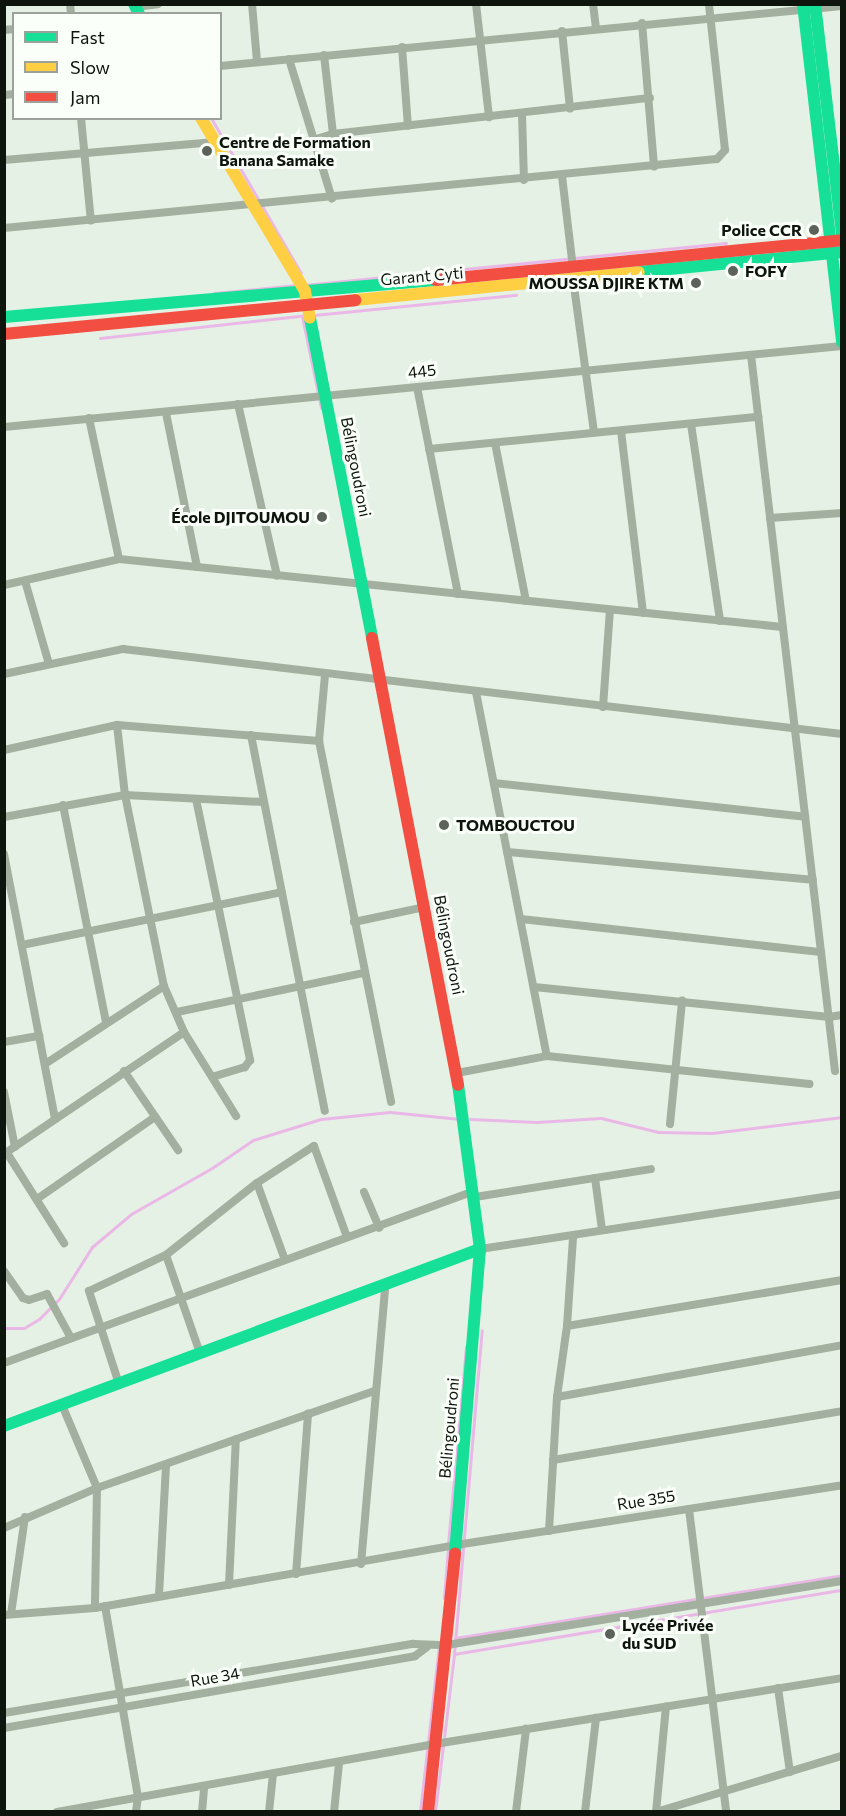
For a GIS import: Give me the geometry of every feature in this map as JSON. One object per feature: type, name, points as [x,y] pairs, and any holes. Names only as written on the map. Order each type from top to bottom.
[{"type":"street","points":[[136,8],[158,4]]},
{"type":"street","points":[[252,4],[257,61]]},
{"type":"street","points":[[476,4],[489,117]]},
{"type":"street","points":[[593,4],[596,28]]},
{"type":"street","points":[[4,228],[253,207],[717,159],[725,150],[709,4]]},
{"type":"street","points":[[222,66],[809,6],[842,6]]},
{"type":"street","points":[[809,6],[836,151],[842,234]]},
{"type":"street","points":[[809,6],[836,246],[842,344]]},
{"type":"street","points":[[642,24],[654,167]]},
{"type":"street","points":[[562,32],[570,109]]},
{"type":"street","points":[[402,47],[408,126]]},
{"type":"street","points":[[324,55],[333,134]]},
{"type":"street","points":[[289,59],[332,199]]},
{"type":"street","points":[[313,140],[333,134],[570,109],[650,98]]},
{"type":"street","points":[[522,114],[524,180]]},
{"type":"street","points":[[81,120],[91,221]]},
{"type":"street","name":"Bélingoudroni","points":[[202,120],[306,291],[467,1131],[480,1249],[447,1645],[428,1812]]},
{"type":"street","points":[[4,160],[215,142]]},
{"type":"street","points":[[562,176],[594,433]]},
{"type":"street","name":"Garant Cyti","points":[[4,334],[836,246]]},
{"type":"street","name":"Garant Cyti","points":[[4,317],[306,291],[573,274]]},
{"type":"street","name":"445","points":[[4,427],[166,413],[842,344]]},
{"type":"street","points":[[751,355],[835,1071]]},
{"type":"street","points":[[417,387],[458,594]]},
{"type":"street","points":[[238,404],[277,576]]},
{"type":"street","points":[[166,413],[197,567]]},
{"type":"street","points":[[429,449],[758,417]]},
{"type":"street","points":[[89,418],[118,559]]},
{"type":"street","points":[[691,424],[720,621]]},
{"type":"street","points":[[621,431],[644,613]]},
{"type":"street","points":[[495,443],[526,601]]},
{"type":"street","points":[[770,518],[842,513]]},
{"type":"street","points":[[4,585],[118,559],[783,627]]},
{"type":"street","points":[[25,581],[49,664]]},
{"type":"street","points":[[603,707],[610,610]]},
{"type":"street","points":[[4,675],[123,649],[325,675],[842,734]]},
{"type":"street","points":[[325,675],[319,741],[391,1102]]},
{"type":"street","points":[[476,692],[547,1056]]},
{"type":"street","points":[[4,750],[117,725],[319,741]]},
{"type":"street","points":[[117,725],[125,795],[164,986],[184,1032],[236,1116]]},
{"type":"street","points":[[251,735],[325,1111]]},
{"type":"street","points":[[494,783],[805,817]]},
{"type":"street","points":[[4,817],[125,795],[264,802]]},
{"type":"street","points":[[196,799],[234,997],[250,1060],[245,1067],[213,1077]]},
{"type":"street","points":[[63,805],[106,1023]]},
{"type":"street","points":[[507,852],[813,880]]},
{"type":"street","points":[[4,854],[7,884],[55,1119]]},
{"type":"street","points":[[21,945],[282,892]]},
{"type":"street","points":[[354,922],[425,908]]},
{"type":"street","points":[[520,920],[821,951]]},
{"type":"street","points":[[177,1012],[234,997],[364,973]]},
{"type":"street","points":[[45,1064],[164,986]]},
{"type":"street","points":[[534,987],[829,1017],[842,1015]]},
{"type":"street","points":[[670,1124],[682,1001]]},
{"type":"street","points":[[64,1243],[6,1154],[184,1032]]},
{"type":"street","points":[[4,1042],[39,1036]]},
{"type":"street","points":[[457,1073],[547,1056],[810,1084]]},
{"type":"street","points":[[124,1071],[178,1150]]},
{"type":"street","points":[[4,1092],[15,1147]]},
{"type":"street","points":[[37,1199],[155,1117]]},
{"type":"street","points":[[119,1384],[89,1291],[166,1254],[257,1183],[314,1146],[347,1237]]},
{"type":"street","points":[[4,1363],[102,1329],[347,1237],[475,1194],[651,1169]]},
{"type":"street","points":[[595,1178],[602,1230]]},
{"type":"street","points":[[257,1183],[285,1260]]},
{"type":"street","points":[[364,1192],[379,1227]]},
{"type":"street","points":[[4,1426],[384,1287],[480,1249],[573,1237],[602,1230],[842,1194]]},
{"type":"street","points":[[549,1531],[556,1397],[567,1326],[573,1237]]},
{"type":"street","points":[[166,1254],[200,1353]]},
{"type":"street","points":[[4,1271],[23,1298],[29,1300],[47,1294],[71,1338]]},
{"type":"street","points":[[567,1326],[842,1280]]},
{"type":"street","points":[[360,1564],[384,1287]]},
{"type":"street","points":[[556,1397],[842,1345]]},
{"type":"street","points":[[4,1528],[25,1516],[97,1488],[374,1391]]},
{"type":"street","points":[[63,1405],[97,1488],[95,1608]]},
{"type":"street","points":[[553,1460],[842,1411]]},
{"type":"street","points":[[296,1574],[308,1413]]},
{"type":"street","points":[[229,1586],[236,1439]]},
{"type":"street","points":[[159,1595],[166,1464]]},
{"type":"street","name":"Rue 355","points":[[8,1614],[95,1608],[159,1595],[360,1564],[456,1545],[842,1485]]},
{"type":"street","points":[[688,1509],[703,1602],[726,1812]]},
{"type":"street","points":[[8,1614],[25,1516]]},
{"type":"street","name":"Rue 34","points":[[4,1713],[413,1644],[427,1647],[447,1645],[842,1581]]},
{"type":"street","points":[[105,1606],[123,1694],[138,1797],[136,1812]]},
{"type":"street","name":"Rue 34","points":[[4,1728],[415,1656],[427,1647]]},
{"type":"street","points":[[57,1812],[339,1764],[435,1744],[842,1678]]},
{"type":"street","points":[[778,1688],[790,1772]]},
{"type":"street","points":[[666,1706],[656,1812],[842,1756]]},
{"type":"street","points":[[585,1812],[596,1718]]},
{"type":"street","points":[[516,1812],[526,1729]]},
{"type":"street","points":[[334,1812],[339,1764]]},
{"type":"street","points":[[268,1812],[273,1775]]},
{"type":"street","points":[[202,1812],[204,1787]]},
{"type":"waterway","points":[[212,120],[301,273]]},
{"type":"waterway","points":[[304,285],[726,243]]},
{"type":"waterway","points":[[214,293],[297,285]]},
{"type":"waterway","points":[[314,315],[516,295]]},
{"type":"waterway","points":[[100,338],[308,315]]},
{"type":"waterway","points":[[302,316],[321,408]]},
{"type":"waterway","points":[[4,1328],[24,1328],[39,1319],[59,1299],[92,1247],[131,1214],[212,1168],[253,1140],[321,1119],[390,1112],[460,1119]]},
{"type":"waterway","points":[[470,1119],[537,1122],[601,1118],[658,1132],[712,1133],[842,1117]]},
{"type":"waterway","points":[[435,1812],[454,1654],[482,1330]]},
{"type":"waterway","points":[[448,1544],[466,1347]]},
{"type":"waterway","points":[[444,1598],[448,1548]]},
{"type":"waterway","points":[[455,1638],[842,1575]]},
{"type":"waterway","points":[[454,1654],[842,1590]]},
{"type":"waterway","points":[[420,1812],[439,1646]]},
{"type":"traffic: fast","points":[[134,4],[138,12]]},
{"type":"traffic: fast","points":[[803,4],[842,342]]},
{"type":"traffic: fast","points":[[815,4],[842,234]]},
{"type":"traffic: fast","points":[[639,272],[842,252]]},
{"type":"traffic: fast","points":[[4,317],[436,280]]},
{"type":"traffic: fast","points":[[310,318],[372,638]]},
{"type":"traffic: fast","points":[[455,1553],[480,1249],[458,1085]]},
{"type":"traffic: fast","points":[[4,1426],[480,1249]]},
{"type":"traffic: slow","points":[[202,120],[305,291],[310,318]]},
{"type":"traffic: slow","points":[[355,300],[639,272]]},
{"type":"traffic: jam","points":[[436,280],[842,240]]},
{"type":"traffic: jam","points":[[4,334],[355,300]]},
{"type":"traffic: jam","points":[[372,638],[458,1085]]},
{"type":"traffic: jam","points":[[428,1812],[455,1553]]},
{"type":"place","name":"Centre de Formation Banana Samake","points":[[207,151]]},
{"type":"place","name":"Police CCR","points":[[814,230]]},
{"type":"place","name":"FOFY","points":[[733,271]]},
{"type":"place","name":"MOUSSA DJIRE KTM","points":[[696,283]]},
{"type":"place","name":"École DJITOUMOU","points":[[322,517]]},
{"type":"place","name":"TOMBOUCTOU","points":[[444,825]]},
{"type":"place","name":"Lycée Privée du SUD","points":[[610,1634]]}]
